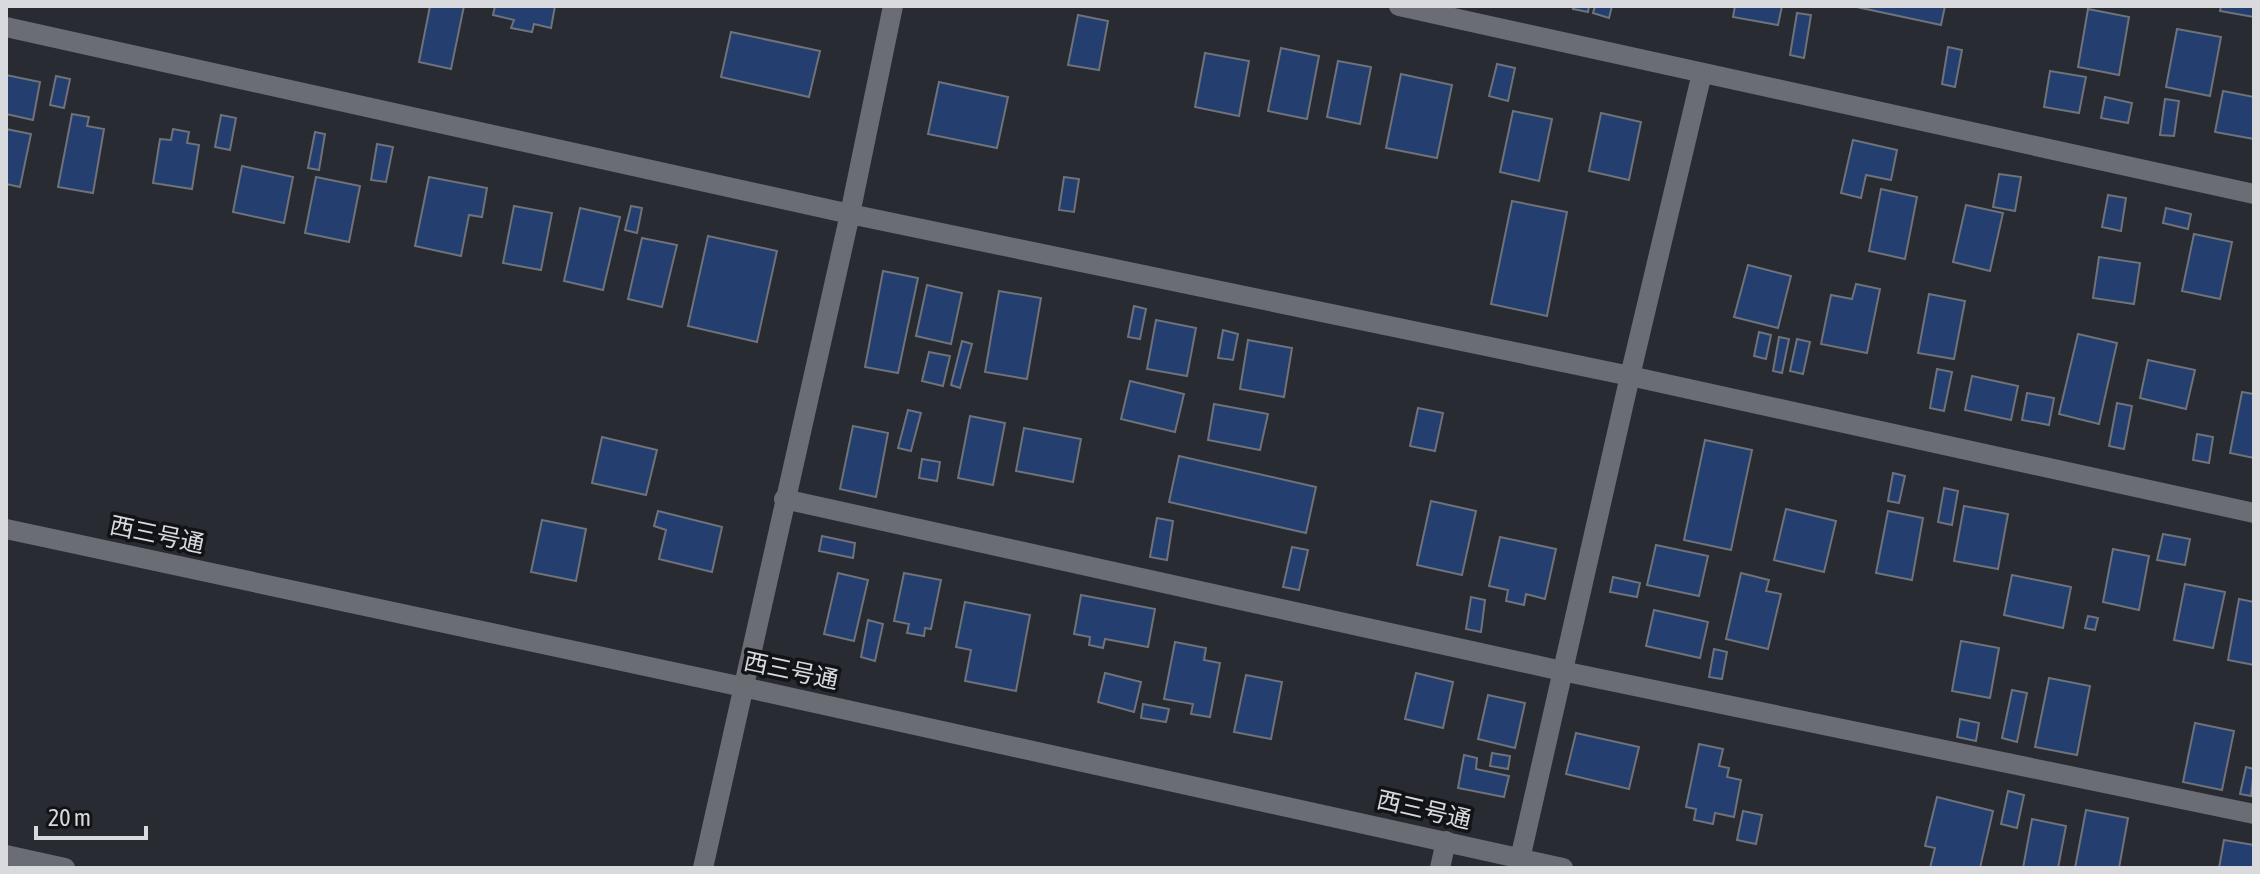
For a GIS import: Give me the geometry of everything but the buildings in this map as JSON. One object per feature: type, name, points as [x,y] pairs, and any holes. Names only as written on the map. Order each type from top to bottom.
[{"type":"street","points":[[703,868],[850,214],[893,6]]},
{"type":"street","points":[[1399,6],[2254,194]]},
{"type":"street","points":[[6,27],[850,214],[1630,376],[2254,513]]},
{"type":"street","points":[[1520,859],[1702,73]]},
{"type":"street","points":[[784,499],[1562,671],[2254,814]]},
{"type":"street","name":"西三号通","points":[[6,529],[743,687],[1563,868]]},
{"type":"street","points":[[1440,868],[1446,841]]},
{"type":"street","points":[[6,855],[65,868]]}]
